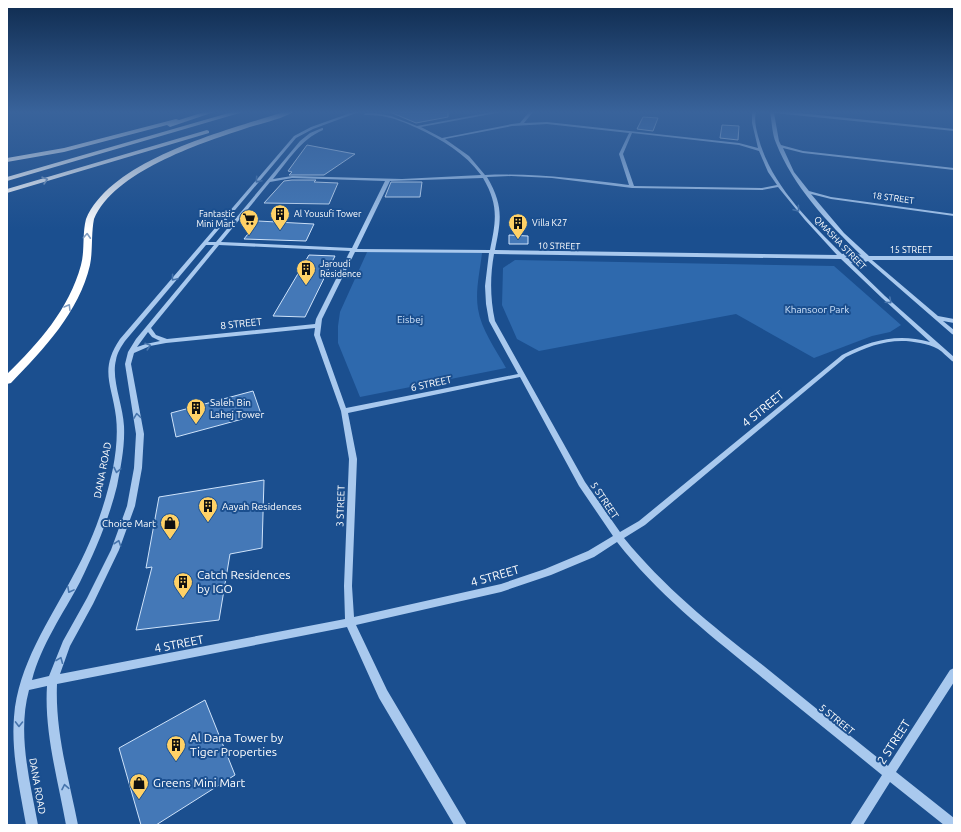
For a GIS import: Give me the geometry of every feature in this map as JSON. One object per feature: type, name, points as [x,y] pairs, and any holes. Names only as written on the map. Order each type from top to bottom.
[{"type":"highway","points":[[7,160],[59,151]]},
{"type":"highway","points":[[38,162],[78,151]]},
{"type":"highway","points":[[7,179],[105,151]]},
{"type":"highway","points":[[7,191],[142,151]]},
{"type":"highway","points":[[7,380],[48,336],[71,303],[86,263],[89,223],[98,204],[120,183],[149,164],[178,151]]},
{"type":"highway","points":[[7,370],[48,336]]},
{"type":"street","name":"DANA ROAD","points":[[32,825],[18,745],[19,716],[24,686],[42,642],[86,560],[101,524],[112,491],[118,462],[121,435],[120,412],[111,372],[113,356],[122,340],[283,151]]},
{"type":"street","points":[[72,825],[53,727],[50,703],[52,681],[66,644],[90,601],[115,550],[131,506],[138,468],[140,434],[128,364],[131,352],[138,340],[294,151]]},
{"type":"street","name":"5 STREET","points":[[459,151],[470,159],[484,175],[494,195],[498,219],[491,253],[488,280],[489,310],[498,334],[522,374],[582,484],[618,538],[638,562],[684,608],[953,825]]},
{"type":"street","points":[[622,151],[621,154],[632,187]]},
{"type":"street","name":"QMASHA STREET","points":[[760,151],[779,186],[799,212],[842,257],[954,360]]},
{"type":"street","points":[[798,151],[954,169]]},
{"type":"street","points":[[782,153],[803,152]]},
{"type":"street","name":"QMASHA STREET","points":[[782,153],[806,192],[814,202],[868,258],[954,333]]},
{"type":"street","points":[[277,172],[292,176],[388,180],[435,180],[484,175],[511,175],[552,177],[632,187],[762,189],[786,194]]},
{"type":"street","points":[[269,181],[292,176]]},
{"type":"street","points":[[317,326],[388,180]]},
{"type":"street","points":[[762,189],[779,186]]},
{"type":"street","name":"18 STREET","points":[[806,192],[830,198],[954,215]]},
{"type":"street","name":"18 STREET","points":[[814,202],[830,198]]},
{"type":"street","name":"10 STREET","points":[[204,242],[218,244],[354,250],[842,257],[848,260],[860,262],[866,261],[868,258]]},
{"type":"street","name":"15 STREET","points":[[868,258],[954,258]]},
{"type":"street","points":[[937,318],[954,321]]},
{"type":"street","name":"8 STREET","points":[[131,352],[148,345],[166,341],[317,326]]},
{"type":"street","name":"3 STREET","points":[[317,326],[319,344],[344,411],[353,459],[348,586],[350,622],[383,694],[461,825]]},
{"type":"street","points":[[905,338],[913,333],[917,327]]},
{"type":"street","points":[[148,328],[154,336],[166,341]]},
{"type":"street","name":"4 STREET","points":[[24,686],[350,622],[501,588],[548,572],[591,554],[642,523],[844,356],[868,345],[905,338],[922,341],[940,347]]},
{"type":"street","name":"6 STREET","points":[[344,411],[522,374]]},
{"type":"street","name":"2 STREET","points":[[856,825],[954,673]]},
{"type":"green space","name":"Eisbej","points":[[368,250],[482,253],[477,288],[478,309],[482,324],[506,368],[360,397],[338,343],[338,326],[340,312]]},
{"type":"green space","name":"Khansoor Park","points":[[515,260],[834,266],[901,325],[890,332],[872,336],[814,358],[736,314],[539,351],[517,339],[502,305],[503,268]]},
{"type":"building","points":[[303,151],[338,151],[355,154],[324,175],[289,175],[292,172],[288,171]]},
{"type":"building","points":[[316,180],[314,182],[338,183],[329,204],[264,203],[284,181]]},
{"type":"building","points":[[391,182],[422,182],[420,197],[385,197]]},
{"type":"building","name":"Al Yousufi Tower","points":[[258,221],[314,224],[306,241],[244,239]]},
{"type":"building","name":"Villa K27","points":[[509,235],[528,236],[528,244],[509,244]]},
{"type":"building","name":"Jaroudi Residence","points":[[309,255],[335,256],[305,317],[273,316]]},
{"type":"building","name":"Saleh Bin Lahej Tower","points":[[253,391],[261,414],[176,437],[171,413]]},
{"type":"building","points":[[264,480],[262,548],[230,554],[219,620],[136,630],[152,567],[146,568],[159,497]]},
{"type":"building","name":"Al Dana Tower by Tiger Properties","points":[[205,700],[235,775],[156,825],[141,825],[119,748]]},
{"type":"place","name":"Al Yousufi Tower","points":[[280,231]]},
{"type":"place","name":"Fantastic Mini Mart","points":[[249,236]]},
{"type":"place","name":"Villa K27","points":[[518,240]]},
{"type":"place","name":"Jaroudi Residence","points":[[306,286]]},
{"type":"place","name":"Saleh Bin Lahej Tower","points":[[196,425]]},
{"type":"place","name":"Aayah Residences","points":[[208,523]]},
{"type":"place","name":"Choice Mart","points":[[170,540]]},
{"type":"place","name":"Catch Residences by IGO","points":[[183,599]]},
{"type":"place","name":"Al Dana Tower by Tiger Properties","points":[[176,762]]},
{"type":"place","name":"Greens Mini Mart","points":[[139,800]]}]
